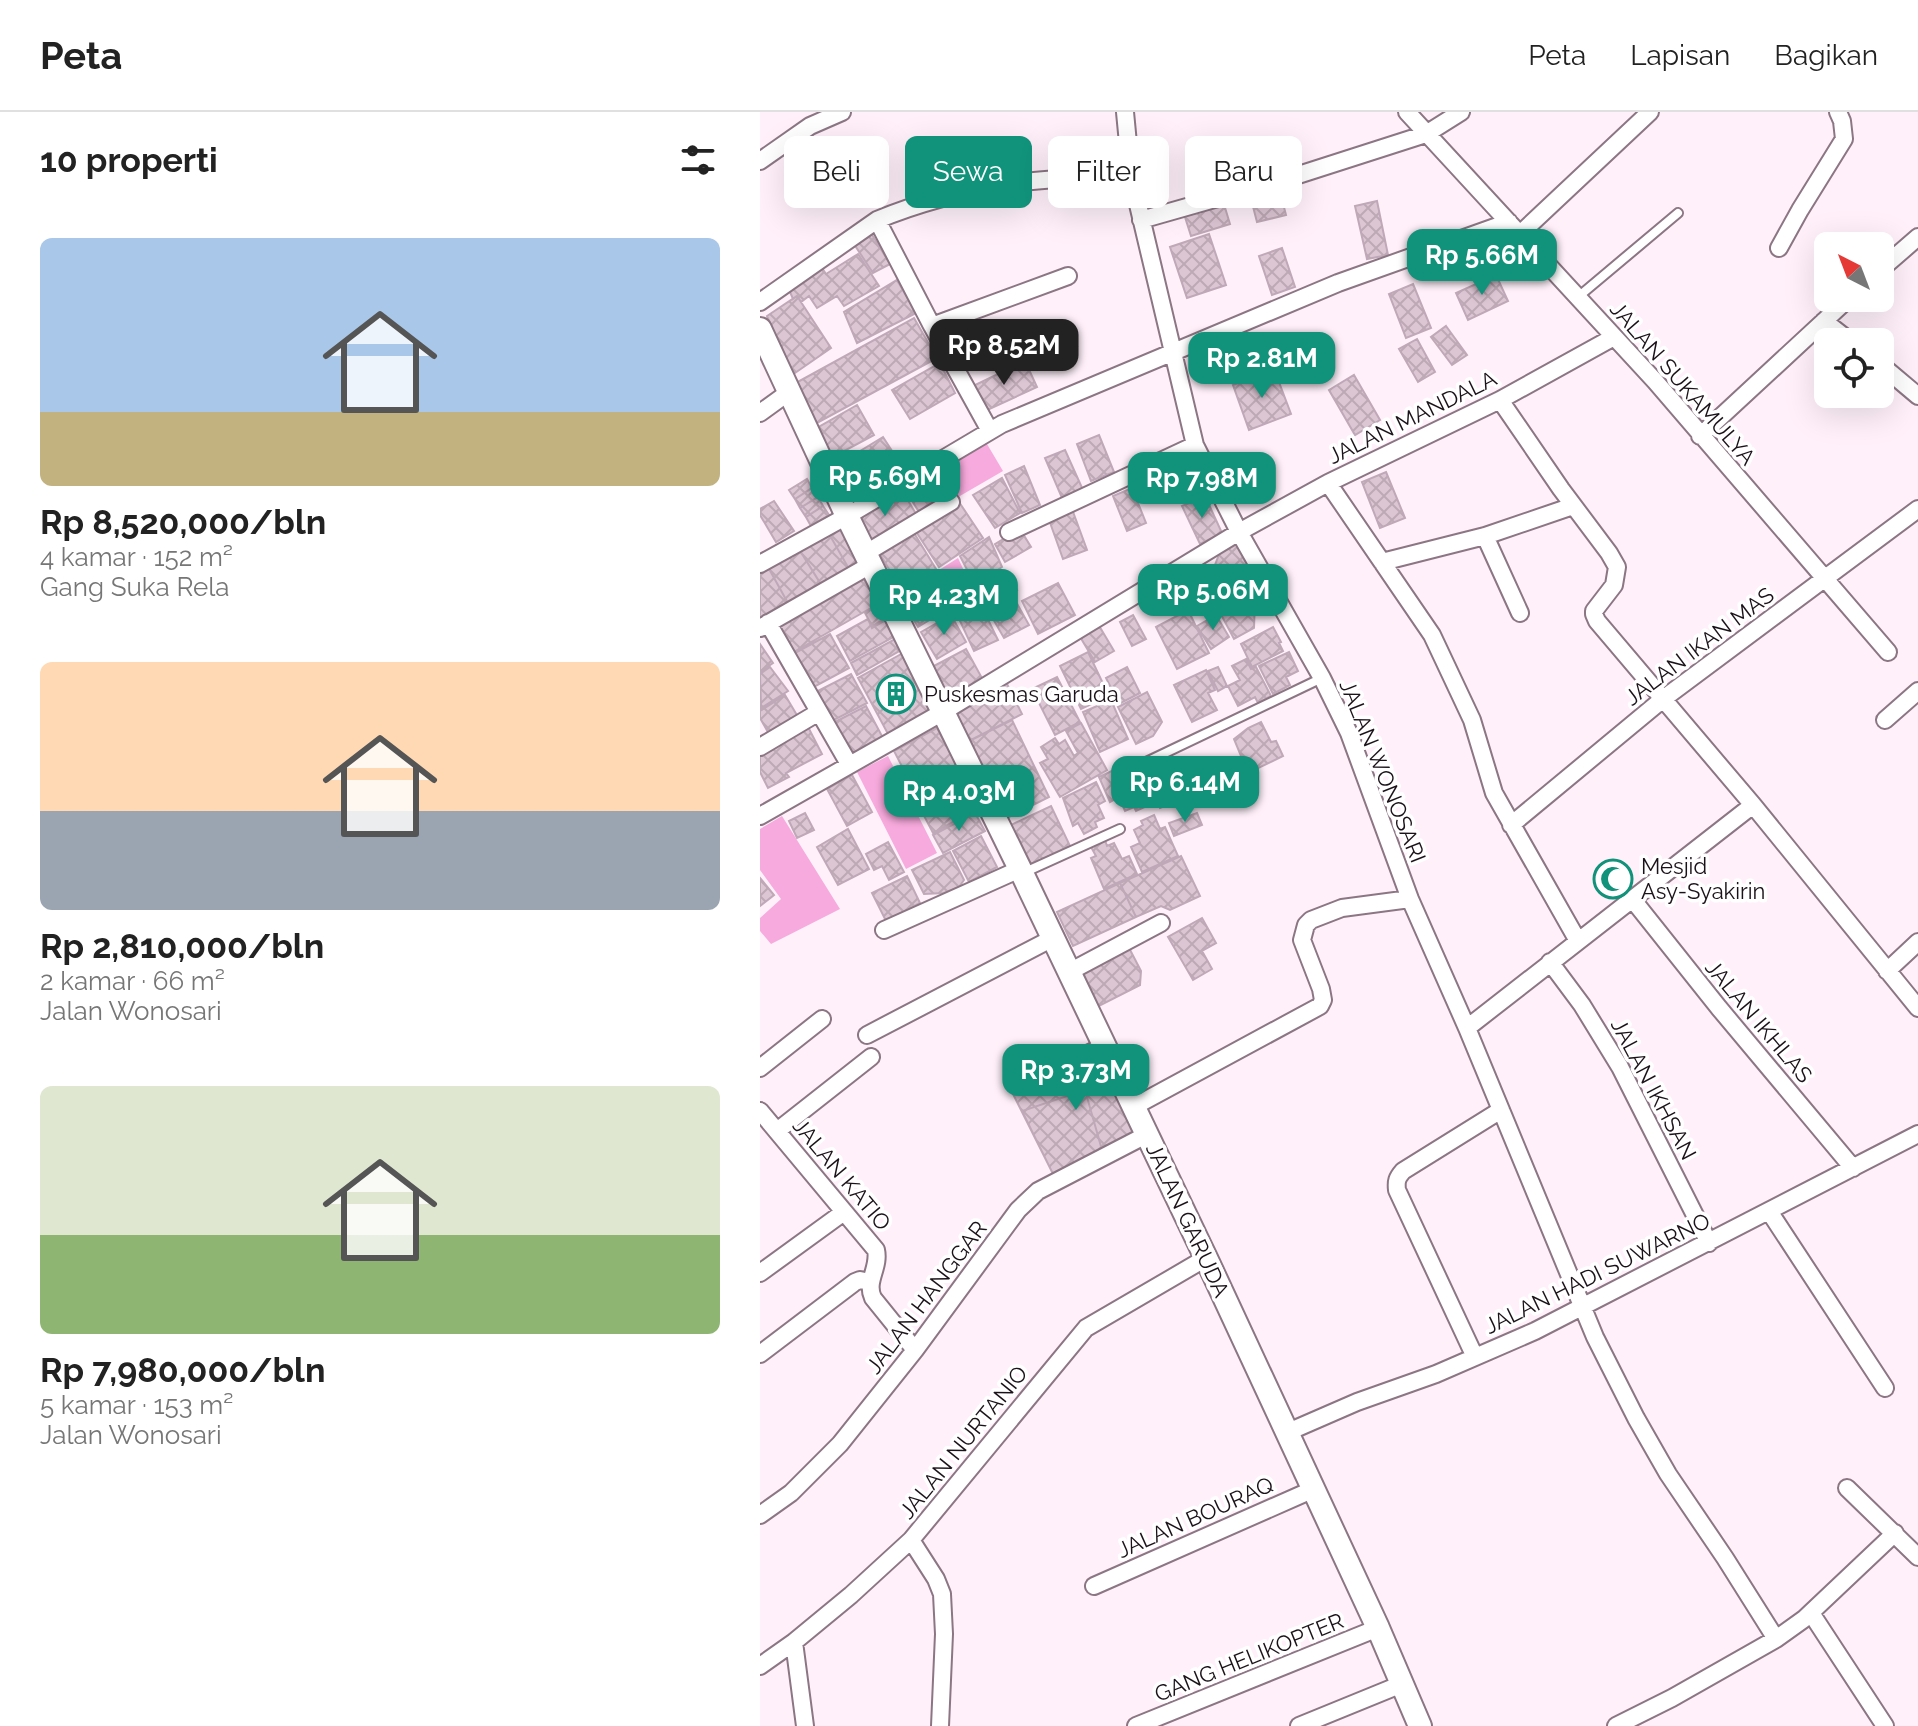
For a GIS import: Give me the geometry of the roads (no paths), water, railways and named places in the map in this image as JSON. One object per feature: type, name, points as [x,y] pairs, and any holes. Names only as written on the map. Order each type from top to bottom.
[{"type":"street","points":[[760,161],[809,119],[842,112]]},
{"type":"street","name":"JALAN WONOSARI","points":[[1125,112],[1127,136]]},
{"type":"street","name":"JALAN SUKAMULYA","points":[[1407,112],[1655,381],[1888,652]]},
{"type":"street","points":[[1141,220],[1292,177],[1426,134],[1461,112]]},
{"type":"street","points":[[760,564],[1002,424],[1338,283],[1515,228],[1650,112]]},
{"type":"street","points":[[1779,248],[1844,139],[1838,112]]},
{"type":"street","points":[[760,302],[877,220],[946,198],[1008,184],[1048,181]]},
{"type":"street","name":"JALAN WONOSARI","points":[[1138,208],[1195,445],[1349,733],[1410,899],[1595,1337],[1648,1440],[1683,1499],[1776,1639]]},
{"type":"street","points":[[877,220],[990,431]]},
{"type":"street","points":[[1894,258],[1918,237]]},
{"type":"street","points":[[932,326],[1068,276]]},
{"type":"street","points":[[1700,436],[1834,312]]},
{"type":"street","points":[[1824,321],[1833,328]]},
{"type":"street","name":"JALAN GARUDA","points":[[760,329],[847,516],[1135,1106],[1288,1432],[1420,1726]]},
{"type":"street","name":"JALAN MANDALA","points":[[760,816],[943,712],[1239,532],[1328,483],[1500,400],[1614,337]]},
{"type":"street","points":[[1894,376],[1918,396]]},
{"type":"street","points":[[760,413],[789,392]]},
{"type":"street","points":[[1500,400],[1617,567],[1614,585],[1597,605],[1594,614],[1918,1008]]},
{"type":"street","points":[[1009,532],[1195,445]]},
{"type":"street","points":[[1328,483],[1432,635],[1472,720],[1494,793],[1578,941]]},
{"type":"street","points":[[849,764],[764,626],[951,502]]},
{"type":"street","points":[[1382,562],[1485,536],[1573,506]]},
{"type":"street","name":"JALAN IKAN MAS","points":[[1511,825],[1663,699],[1918,509]]},
{"type":"street","points":[[1485,536],[1520,613]]},
{"type":"street","points":[[1885,720],[1918,691]]},
{"type":"street","points":[[760,747],[819,712]]},
{"type":"street","points":[[1467,1028],[1753,805]]},
{"type":"street","points":[[884,930],[1021,871]]},
{"type":"street","points":[[1135,1106],[1320,1006],[1323,1000],[1321,989],[1302,940],[1306,925],[1311,920],[1342,908],[1410,899]]},
{"type":"street","name":"JALAN IKHLAS","points":[[1633,900],[1853,1168]]},
{"type":"street","points":[[1069,972],[1161,923]]},
{"type":"street","points":[[867,1035],[1053,938]]},
{"type":"street","points":[[1887,971],[1918,942]]},
{"type":"street","name":"JALAN IKHSAN","points":[[1550,962],[1582,1005],[1620,1067],[1709,1243]]},
{"type":"street","points":[[760,1068],[822,1019]]},
{"type":"street","points":[[777,1131],[871,1057]]},
{"type":"street","points":[[1475,1357],[1396,1183],[1403,1171],[1501,1110]]},
{"type":"street","name":"JALAN KATIO","points":[[760,1111],[876,1250],[870,1291],[915,1350]]},
{"type":"street","name":"JALAN HANGGAR","points":[[760,1515],[791,1493],[840,1444],[915,1350],[1018,1210],[1038,1191],[1148,1134]]},
{"type":"street","name":"JALAN HADI SUWARNO","points":[[1288,1432],[1535,1331],[1918,1134]]},
{"type":"street","points":[[1769,1211],[1885,1388]]},
{"type":"street","points":[[760,1273],[844,1212]]},
{"type":"street","name":"JALAN NURTANIO","points":[[760,1666],[851,1595],[911,1540],[1086,1328],[1206,1258]]},
{"type":"street","points":[[760,1354],[855,1282],[870,1282]]},
{"type":"street","points":[[1847,1488],[1918,1557]]},
{"type":"street","name":"JALAN BOURAQ","points":[[1094,1586],[1314,1489]]},
{"type":"street","points":[[1616,1726],[1776,1639],[1811,1613],[1895,1533]]},
{"type":"street","points":[[911,1540],[942,1594],[944,1634],[940,1726]]},
{"type":"street","points":[[1811,1613],[1885,1726]]},
{"type":"street","name":"GANG HELIKOPTER","points":[[1136,1726],[1378,1628]]},
{"type":"street","points":[[794,1642],[805,1726]]},
{"type":"street","points":[[1299,1726],[1402,1684]]},
{"type":"lane","points":[[1578,297],[1678,213]]},
{"type":"lane","points":[[1144,763],[1322,678]]},
{"type":"lane","points":[[1021,871],[1120,829]]},
{"type":"lane","points":[[1018,1084],[1103,1042]]},
{"type":"place","name":"Puskesmas Garuda","points":[[896,694]]},
{"type":"place","name":"Mesjid Asy-Syakirin","points":[[1613,879]]}]
